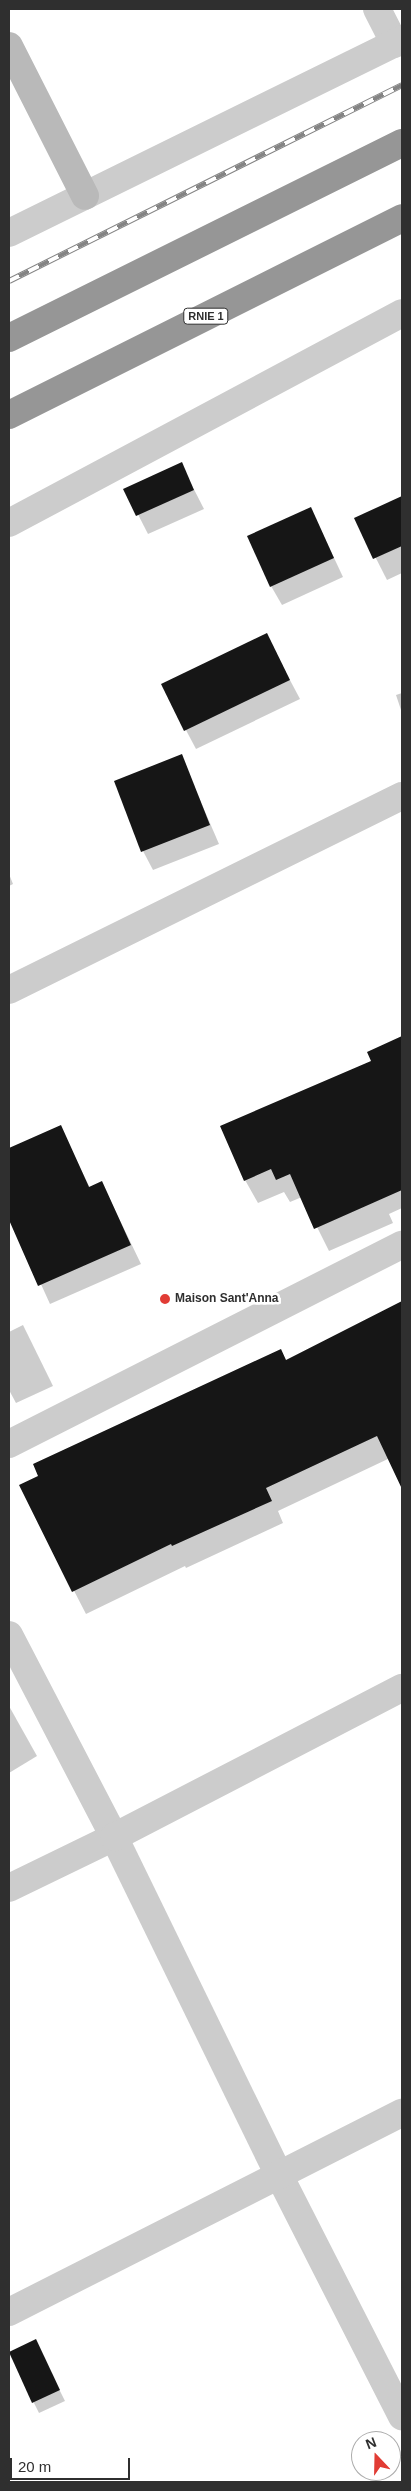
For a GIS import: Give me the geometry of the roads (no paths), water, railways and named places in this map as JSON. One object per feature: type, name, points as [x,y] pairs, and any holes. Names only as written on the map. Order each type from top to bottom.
[{"type":"highway","points":[[9,338],[402,142]]},
{"type":"highway","name":"RNIE 1","points":[[9,415],[402,218]]},
{"type":"street","points":[[9,233],[398,42],[377,9]]},
{"type":"street","points":[[9,46],[85,196]]},
{"type":"street","points":[[9,523],[402,313]]},
{"type":"street","points":[[9,990],[402,796]]},
{"type":"street","points":[[9,1444],[402,1245]]},
{"type":"street","points":[[9,1635],[114,1837],[279,2175],[402,2416]]},
{"type":"street","points":[[9,1888],[114,1837],[402,1688]]},
{"type":"street","points":[[9,2312],[402,2112]]},
{"type":"railway","points":[[9,281],[402,85]]},
{"type":"place","name":"Maison Sant'Anna","points":[[165,1299]]}]
